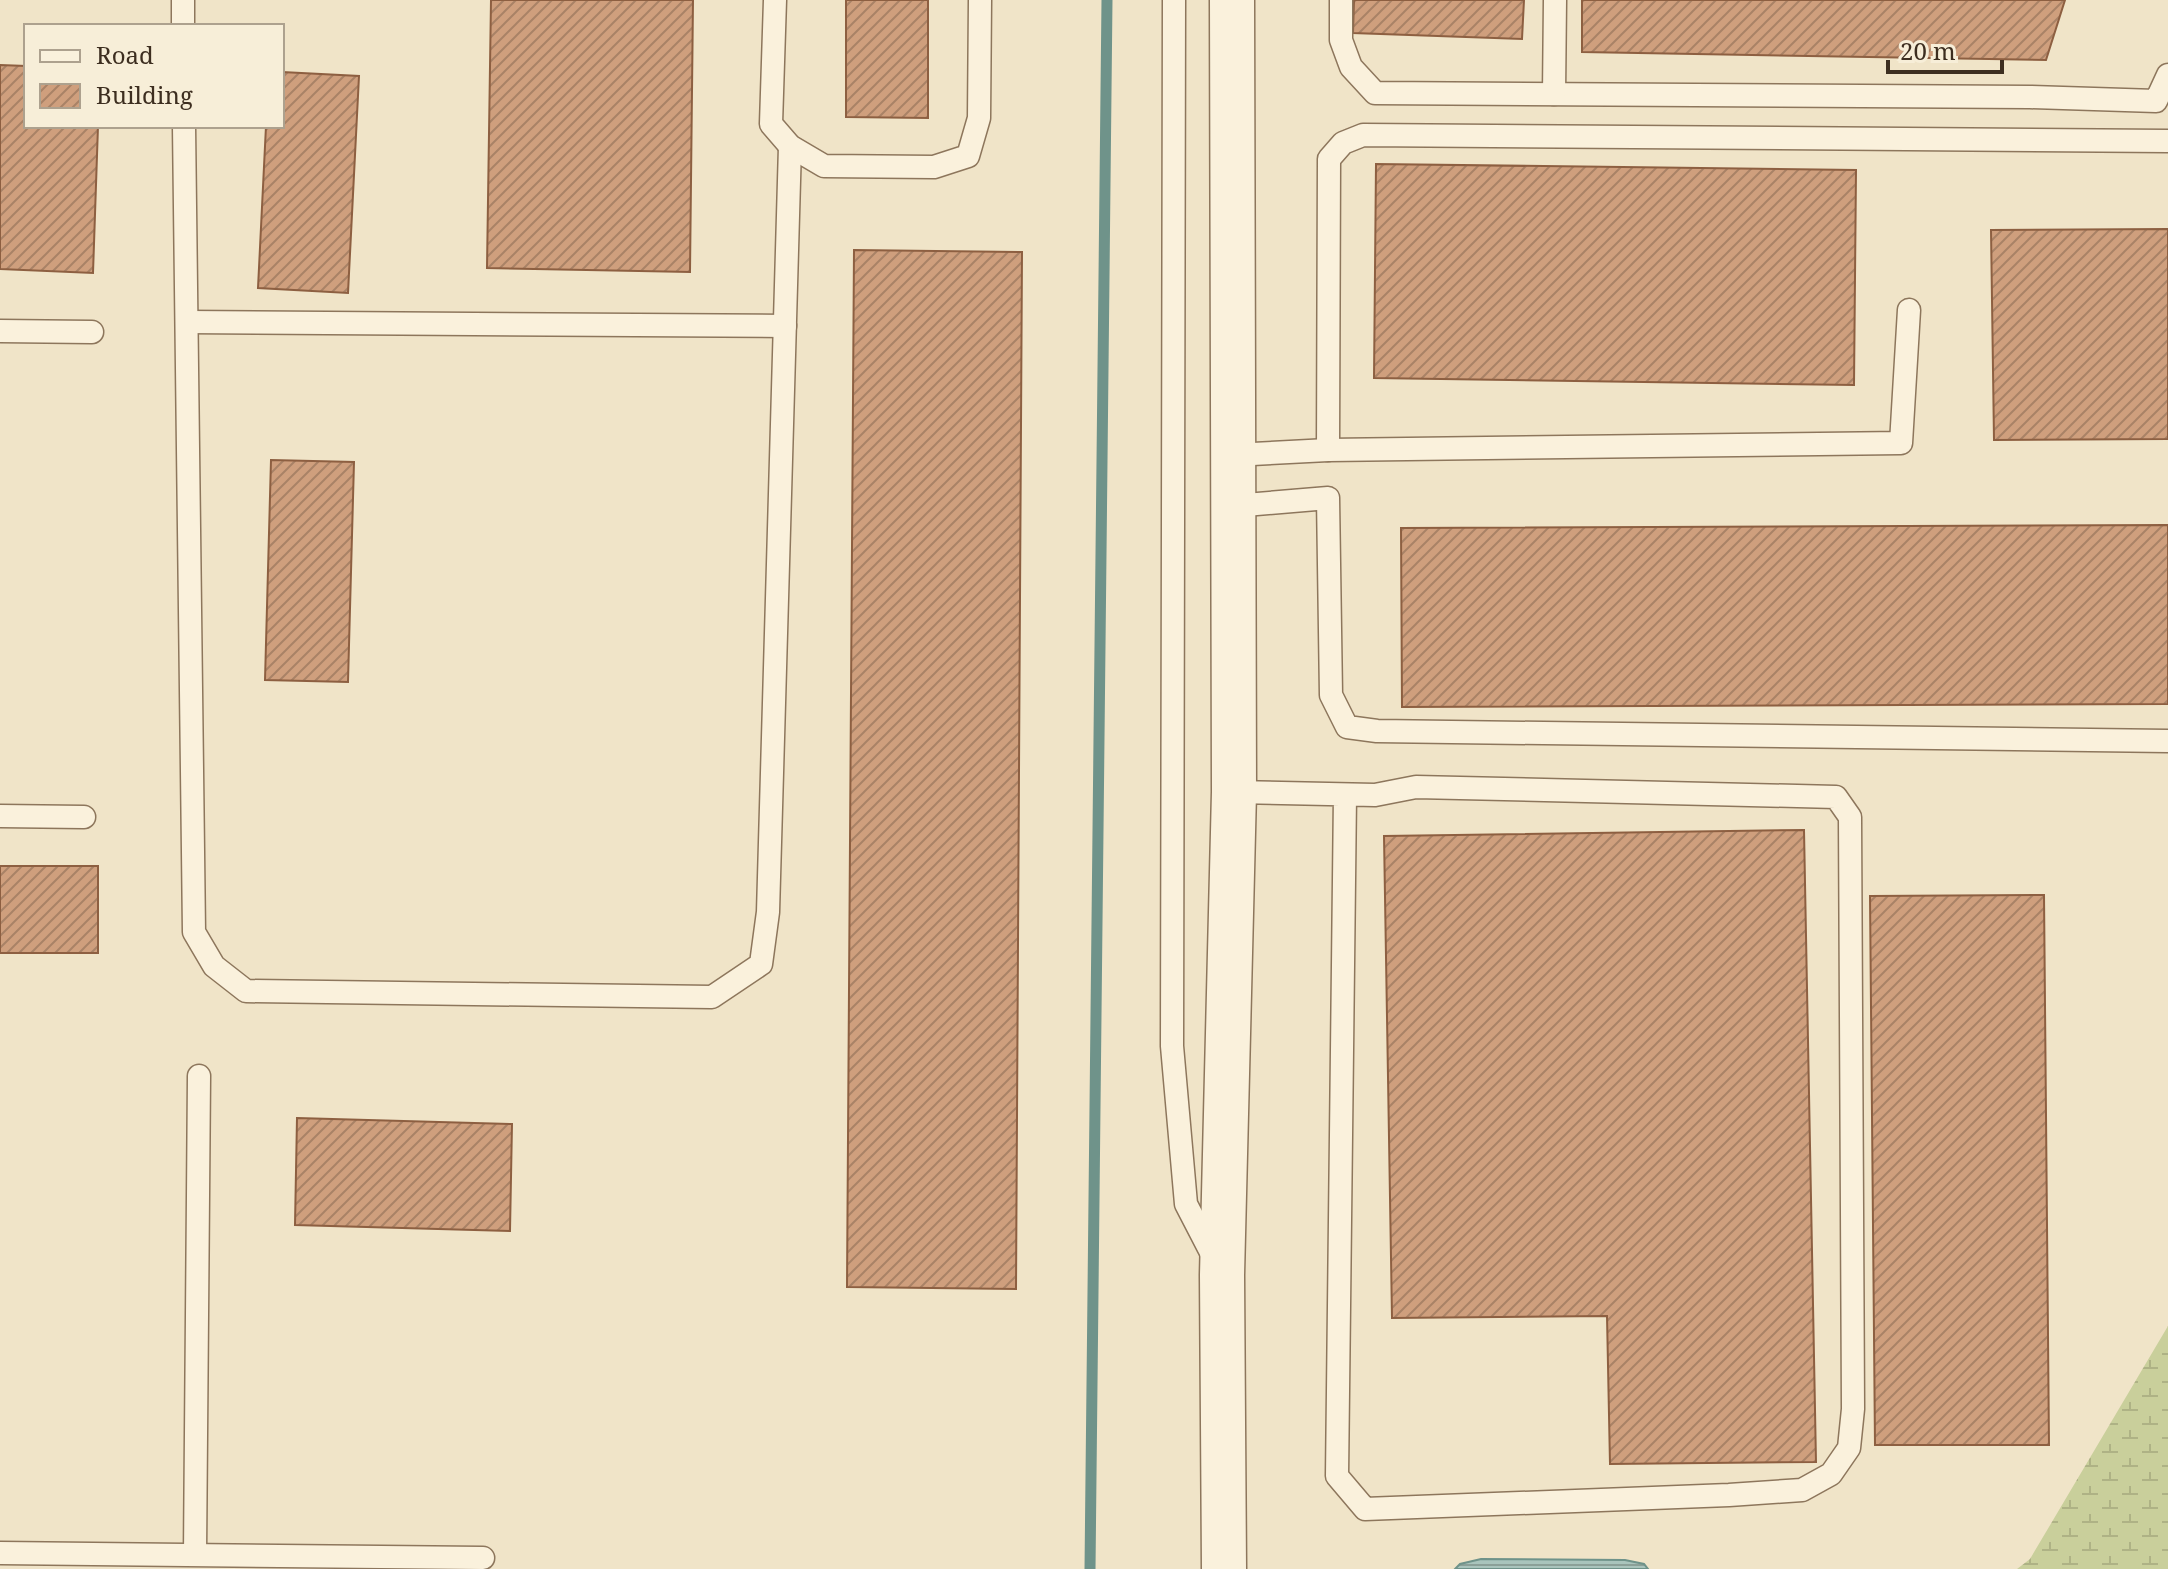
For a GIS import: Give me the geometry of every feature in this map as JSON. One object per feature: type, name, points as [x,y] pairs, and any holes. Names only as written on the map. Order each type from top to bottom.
[{"type":"street","points":[[1224,1558],[1222,1275],[1234,792],[1232,0]]},
{"type":"lane","points":[[183,0],[183,24]]},
{"type":"lane","points":[[775,0],[771,124],[790,146],[824,166],[934,167],[968,156],[979,118],[980,0]]},
{"type":"lane","points":[[1174,0],[1172,1046],[1186,1204],[1222,1275]]},
{"type":"lane","points":[[1341,0],[1341,40],[1351,67],[1375,93],[2030,97],[2156,101],[2168,75]]},
{"type":"lane","points":[[1554,94],[1555,0]]},
{"type":"lane","points":[[184,128],[194,932],[214,966],[246,991],[712,997],[761,964],[768,912],[790,146]]},
{"type":"lane","points":[[1328,450],[1329,159],[1343,143],[1363,135],[2168,141]]},
{"type":"lane","points":[[1233,455],[1328,450],[1901,443],[1909,310]]},
{"type":"lane","points":[[187,322],[785,326]]},
{"type":"lane","points":[[0,331],[92,332]]},
{"type":"lane","points":[[1233,506],[1328,498],[1331,695],[1347,727],[1377,731],[2168,741]]},
{"type":"lane","points":[[1234,792],[1375,795],[1416,787],[1836,797],[1850,817],[1853,1409],[1849,1448],[1831,1474],[1802,1490],[1365,1509],[1337,1476],[1345,795]]},
{"type":"lane","points":[[0,816],[84,817]]},
{"type":"lane","points":[[195,1554],[199,1076]]},
{"type":"lane","points":[[0,1553],[483,1558]]},
{"type":"green space","points":[[2168,1326],[2168,1569],[2017,1569],[2030,1559]]},
{"type":"water","points":[[1481,1559],[1625,1560],[1644,1564],[1648,1569],[1455,1569],[1460,1564]]},
{"type":"building","points":[[491,0],[693,0],[690,272],[487,268]]},
{"type":"building","points":[[846,0],[928,0],[928,118],[846,117]]},
{"type":"building","points":[[1354,0],[1524,0],[1522,39],[1353,33]]},
{"type":"building","points":[[1582,0],[2065,0],[2046,60],[1582,52]]},
{"type":"building","points":[[0,65],[24,66],[24,128],[98,128],[93,273],[0,269]]},
{"type":"building","points":[[284,72],[359,76],[348,293],[258,288],[266,128],[284,128]]},
{"type":"building","points":[[1376,164],[1856,170],[1854,385],[1374,378]]},
{"type":"building","points":[[2168,229],[2168,439],[1994,440],[1991,230]]},
{"type":"building","points":[[854,250],[1022,252],[1016,1289],[847,1287]]},
{"type":"building","points":[[271,460],[354,462],[348,682],[265,680]]},
{"type":"building","points":[[2168,525],[2168,704],[1402,707],[1401,528]]},
{"type":"building","points":[[1804,830],[1816,1462],[1610,1464],[1607,1316],[1392,1318],[1384,836]]},
{"type":"building","points":[[0,866],[98,866],[98,953],[0,953]]},
{"type":"building","points":[[2044,895],[2049,1445],[1875,1445],[1870,896]]},
{"type":"building","points":[[297,1118],[512,1124],[510,1231],[295,1225]]},
{"type":"waterway","points":[[1090,1569],[1107,0]]}]
